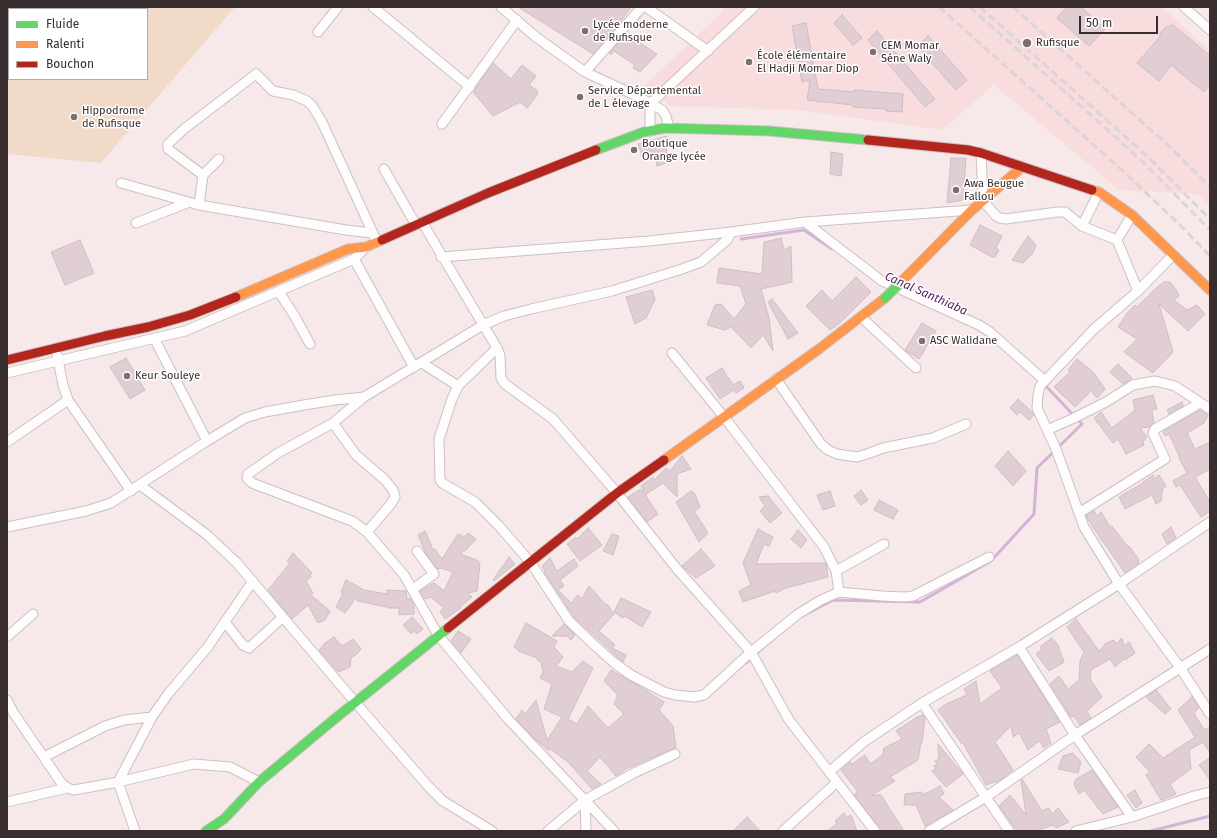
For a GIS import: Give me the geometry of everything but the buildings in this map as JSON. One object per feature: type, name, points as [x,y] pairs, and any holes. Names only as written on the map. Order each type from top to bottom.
[{"type":"street","points":[[318,32],[338,7]]},
{"type":"street","points":[[373,7],[470,87]]},
{"type":"street","points":[[501,7],[536,37],[585,72],[641,98],[662,110],[666,116],[669,128]]},
{"type":"street","points":[[585,72],[642,7]]},
{"type":"street","points":[[646,7],[708,51]]},
{"type":"street","points":[[650,131],[650,104],[754,7]]},
{"type":"street","points":[[1184,7],[1210,30]]},
{"type":"street","points":[[442,124],[517,20]]},
{"type":"street","points":[[203,175],[168,149],[168,144],[184,129],[256,74],[274,90],[293,95],[307,101],[313,107],[322,122],[377,242]]},
{"type":"street","points":[[7,373],[181,332],[196,327],[354,259],[366,247],[488,193],[616,142],[650,131],[669,128],[814,134],[968,150],[981,153],[1099,192],[1132,215],[1210,290]]},
{"type":"street","points":[[981,153],[983,201],[996,216],[1006,219],[1065,212],[1082,226],[1117,240],[1138,291]]},
{"type":"street","points":[[199,206],[203,175],[219,159]]},
{"type":"street","points":[[206,831],[224,819],[259,782],[355,702],[617,493],[819,350],[862,317],[885,298],[972,210],[1022,167]]},
{"type":"street","points":[[384,168],[498,348],[500,355],[501,378],[504,384],[553,419],[617,493],[677,569],[750,652],[789,720],[875,831]]},
{"type":"street","points":[[121,182],[199,206],[372,233]]},
{"type":"street","points":[[1082,226],[1099,192]]},
{"type":"street","points":[[136,223],[187,203]]},
{"type":"street","points":[[441,257],[590,246],[731,232],[805,222],[972,210]]},
{"type":"street","points":[[1117,240],[1132,215]]},
{"type":"street","points":[[805,222],[882,281],[979,325],[990,332],[1046,381]]},
{"type":"street","points":[[614,831],[508,719],[438,635],[404,575],[367,532],[352,521],[252,482],[248,478],[248,474],[278,453],[333,423],[364,397],[483,325],[504,316],[524,310],[612,291],[701,262],[727,240],[731,232]]},
{"type":"street","points":[[7,360],[183,318],[227,302],[348,248],[366,247]]},
{"type":"street","points":[[1173,255],[1138,291],[1094,329],[1040,386],[1037,408],[1056,449],[1084,527],[1119,584],[1181,669],[1210,714]]},
{"type":"street","points":[[354,259],[418,365],[458,386]]},
{"type":"street","points":[[279,292],[310,344]]},
{"type":"street","points":[[862,317],[916,368]]},
{"type":"street","points":[[154,338],[207,441]]},
{"type":"street","points":[[56,348],[63,385],[68,400],[131,491]]},
{"type":"street","points":[[498,348],[458,386],[452,399],[439,439],[440,480],[442,483],[475,502],[500,528],[531,563],[569,621],[613,662],[632,675],[664,692],[694,697],[704,695],[750,652],[798,614],[820,600],[839,592],[882,596],[913,596],[990,557]]},
{"type":"street","points":[[672,353],[724,417],[824,547],[836,571],[839,592]]},
{"type":"street","points":[[776,379],[821,444],[828,450],[837,454],[857,456],[867,454],[883,448],[933,438],[966,424]]},
{"type":"street","points":[[1047,430],[1072,420],[1106,402],[1133,385],[1155,381],[1175,386],[1210,409]]},
{"type":"street","points":[[7,527],[86,511],[111,503],[245,418],[264,412],[335,400],[364,397]]},
{"type":"street","points":[[7,442],[68,400]]},
{"type":"street","points":[[1079,513],[1165,459],[1154,433],[1155,429],[1200,403]]},
{"type":"street","points":[[333,423],[356,455],[385,480],[394,490],[395,498],[367,532]]},
{"type":"street","points":[[140,485],[206,534],[236,562],[282,618],[303,640],[428,786],[443,801],[492,831]]},
{"type":"street","points":[[829,772],[865,741],[922,703],[1018,647],[1119,584],[1210,522]]},
{"type":"street","points":[[836,571],[884,544]]},
{"type":"street","points":[[413,589],[434,574],[417,550]]},
{"type":"street","points":[[135,831],[118,782],[152,717],[168,694],[207,648],[253,581]]},
{"type":"street","points":[[7,637],[33,614]]},
{"type":"street","points":[[225,622],[243,645],[249,648],[282,618]]},
{"type":"street","points":[[1018,647],[1075,735],[1132,817]]},
{"type":"street","points":[[929,831],[986,796],[1075,735],[1210,650]]},
{"type":"street","points":[[7,700],[13,712],[62,784],[67,788],[74,790],[118,782],[194,764],[230,767],[259,782]]},
{"type":"street","points":[[922,703],[1009,831]]},
{"type":"street","points":[[44,757],[105,726],[124,720],[152,717]]},
{"type":"street","points":[[548,831],[585,800],[634,773],[675,754]]},
{"type":"street","points":[[783,831],[837,782]]},
{"type":"street","points":[[7,802],[67,788]]},
{"type":"street","points":[[1076,831],[1132,817],[1210,792]]},
{"type":"street","points":[[585,800],[586,831]]},
{"type":"shaded area","name":"Hippodrome de Rufisque","points":[[7,7],[235,7],[101,163],[7,154]]},
{"type":"shaded area","points":[[724,7],[1162,7],[1210,51],[1210,205],[1197,194],[1119,190],[994,85],[942,130],[798,110],[669,106],[664,99],[644,86],[723,11]]},
{"type":"waterway","name":"Canal Santhiaba","points":[[741,239],[804,230],[832,249]]},
{"type":"waterway","points":[[808,613],[833,600],[920,602],[991,561],[1034,514],[1037,468],[1082,424],[1044,384]]},
{"type":"waterway","points":[[746,663],[773,639]]},
{"type":"waterway","points":[[1151,831],[1210,816]]},
{"type":"railway","points":[[939,7],[1124,172],[1180,225],[1210,256]]},
{"type":"railway","points":[[970,7],[1142,161],[1210,230]]},
{"type":"railway","points":[[980,7],[1148,157],[1210,219]]},
{"type":"railway","points":[[1013,7],[1169,146],[1210,187]]},
{"type":"traffic: fast","points":[[596,150],[644,132],[665,128],[769,131],[868,140]]},
{"type":"traffic: fast","points":[[885,298],[899,284]]},
{"type":"traffic: fast","points":[[206,831],[224,819],[259,782],[448,628]]},
{"type":"traffic: slow","points":[[899,284],[972,210],[1022,167]]},
{"type":"traffic: slow","points":[[1092,190],[1099,192],[1132,215],[1210,290]]},
{"type":"traffic: slow","points":[[236,297],[348,249],[366,247],[382,240]]},
{"type":"traffic: slow","points":[[664,460],[819,349],[885,298]]},
{"type":"traffic: jam","points":[[868,140],[968,150],[1092,190]]},
{"type":"traffic: jam","points":[[382,240],[488,193],[596,150]]},
{"type":"traffic: jam","points":[[7,360],[148,327],[190,315],[236,297]]},
{"type":"traffic: jam","points":[[448,628],[617,493],[664,460]]},
{"type":"place","name":"Lycée moderne de Rufisque","points":[[585,31]]},
{"type":"place","name":"Rufisque","points":[[1027,43]]},
{"type":"place","name":"CEM Momar Séne Waly","points":[[873,52]]},
{"type":"place","name":"École élémentaire El Hadji Momar Diop","points":[[749,62]]},
{"type":"place","name":"Service Départemental de L élevage","points":[[580,97]]},
{"type":"place","name":"Hippodrome de Rufisque","points":[[74,117]]},
{"type":"place","name":"Boutique Orange lycée","points":[[634,150]]},
{"type":"place","name":"Awa Beugue Fallou","points":[[956,190]]},
{"type":"place","name":"ASC Walidane","points":[[922,341]]},
{"type":"place","name":"Keur Souleye","points":[[127,376]]}]
